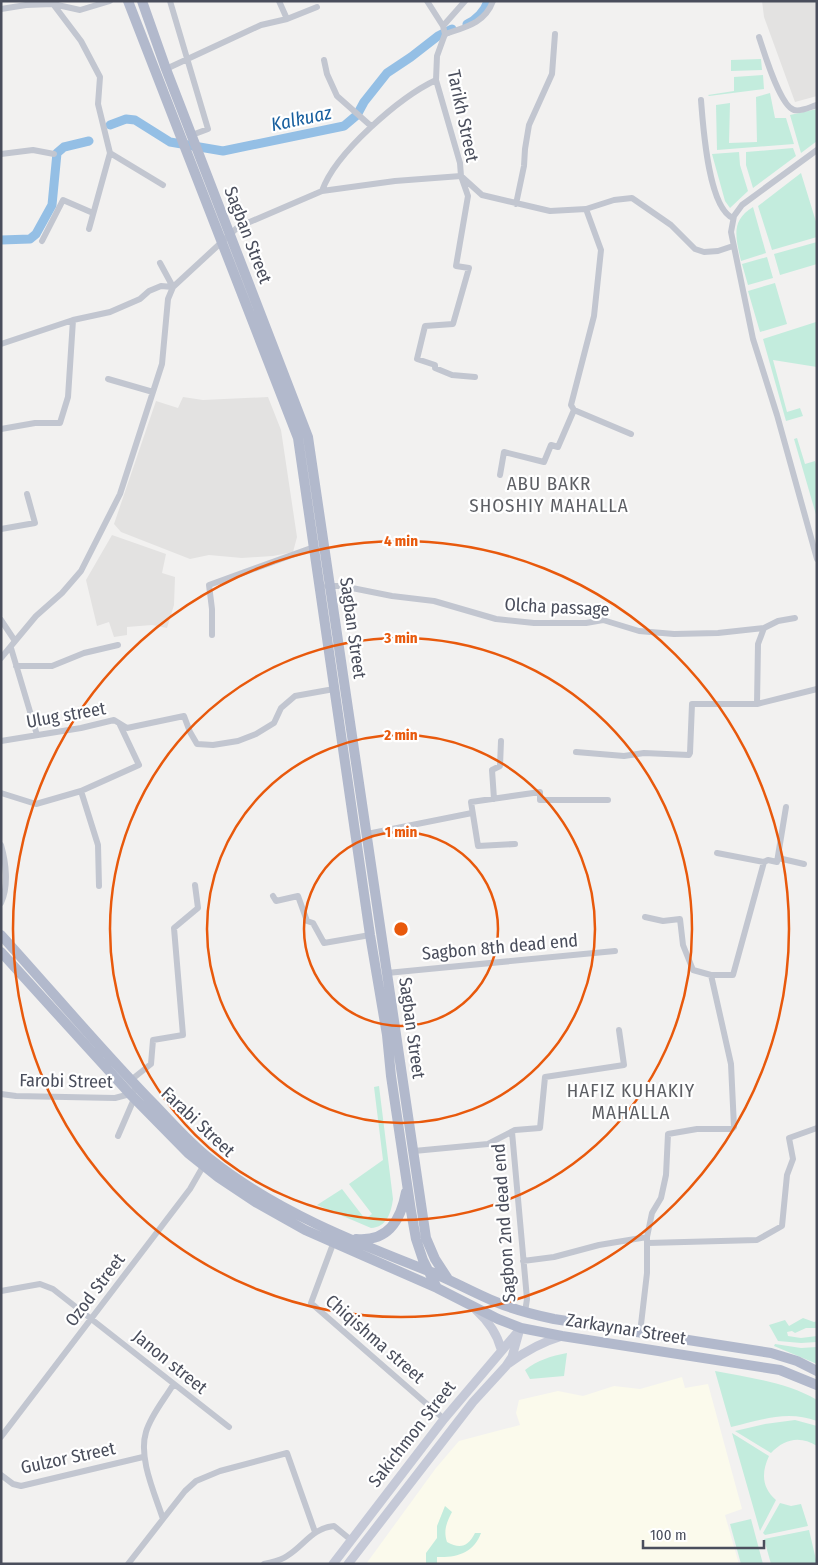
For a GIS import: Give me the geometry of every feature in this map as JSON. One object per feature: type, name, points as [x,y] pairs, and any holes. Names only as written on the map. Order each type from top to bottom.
[{"type":"main road","points":[[128,1],[190,139]]},
{"type":"main road","name":"Sagban Street","points":[[142,1],[190,139],[202,160],[308,437],[426,1238],[435,1259],[448,1279]]},
{"type":"main road","name":"Sagban Street","points":[[190,139],[189,156],[298,438],[416,1239],[428,1271],[437,1288]]},
{"type":"main road","points":[[311,532],[322,530]]},
{"type":"main road","points":[[333,684],[344,678]]},
{"type":"main road","name":"Farabi Street","points":[[1,935],[206,1162],[294,1214],[343,1237],[448,1279]]},
{"type":"main road","name":"Farabi Street","points":[[1,952],[132,1097],[257,1204],[333,1244],[437,1288]]},
{"type":"main road","points":[[343,1237],[368,1240],[386,1232],[400,1214],[407,1183]]},
{"type":"main road","points":[[437,1288],[448,1279]]},
{"type":"main road","name":"Zarkaynar Street","points":[[448,1279],[487,1298],[541,1316],[771,1353],[797,1361],[817,1371]]},
{"type":"main road","name":"Zarkaynar Street","points":[[437,1288],[475,1309],[521,1328],[780,1370],[817,1385]]},
{"type":"main road","points":[[475,1309],[490,1324],[501,1349]]},
{"type":"main road","name":"Sakichmon Street","points":[[348,1564],[473,1402],[506,1366],[512,1357],[525,1312]]},
{"type":"main road","name":"Sakichmon Street","points":[[333,1564],[444,1419],[501,1349],[521,1328],[541,1316]]},
{"type":"main road","points":[[506,1366],[529,1350],[550,1339],[562,1336]]},
{"type":"street","points":[[1,9],[26,5],[53,4],[80,10],[110,1]]},
{"type":"street","points":[[170,1],[208,128],[190,139]]},
{"type":"street","points":[[279,1],[287,19]]},
{"type":"street","points":[[428,1],[443,26],[445,34],[475,24],[486,15],[493,1]]},
{"type":"street","points":[[443,26],[465,1]]},
{"type":"street","points":[[53,4],[81,41],[100,77],[98,104],[110,153],[90,230]]},
{"type":"street","points":[[166,69],[187,61],[261,25],[287,19],[317,7]]},
{"type":"street","name":"Tarikh Street","points":[[445,34],[437,56],[436,80],[460,164],[460,176],[468,196],[456,266],[469,268],[453,324],[425,326],[416,359],[435,365],[435,368],[452,375],[476,377]]},
{"type":"street","points":[[516,204],[524,166],[529,125],[552,74],[555,34]]},
{"type":"street","points":[[759,37],[778,89],[787,105],[791,109],[799,111],[817,105]]},
{"type":"street","points":[[324,60],[327,74],[337,96],[370,126]]},
{"type":"street","points":[[322,191],[325,182],[339,162],[370,126],[425,85],[436,80]]},
{"type":"street","points":[[701,100],[706,152],[717,198],[725,212],[733,218]]},
{"type":"street","points":[[1,154],[33,150],[54,154]]},
{"type":"street","points":[[817,150],[737,210],[730,232],[754,339],[817,559]]},
{"type":"street","points":[[110,153],[163,185]]},
{"type":"street","points":[[1,658],[36,616],[62,594],[81,571],[120,494],[162,364],[168,299],[172,287],[222,243],[230,233],[238,228],[322,191],[395,180],[460,176],[482,195],[550,211],[586,209],[614,200],[632,198],[671,225],[695,249],[704,252],[718,251],[733,246]]},
{"type":"street","points":[[42,241],[63,200],[93,213]]},
{"type":"street","points":[[500,475],[504,452],[544,462],[551,445],[558,447],[574,410],[572,405],[594,316],[601,250],[586,209]]},
{"type":"street","points":[[160,263],[172,287]]},
{"type":"street","points":[[1,344],[73,320],[110,312],[140,299],[149,291],[161,286],[172,287]]},
{"type":"street","points":[[1,428],[35,423],[60,423],[68,397],[73,320]]},
{"type":"street","points":[[108,380],[153,392]]},
{"type":"street","points":[[574,410],[631,434]]},
{"type":"street","points":[[1,529],[35,523],[27,494]]},
{"type":"street","points":[[212,635],[212,609],[209,585],[314,547]]},
{"type":"street","name":"Olcha passage","points":[[319,587],[356,588],[392,596],[434,601],[496,619],[518,622],[586,623],[603,620],[639,631],[674,634],[718,633],[764,628],[778,621],[795,618]]},
{"type":"street","points":[[1,620],[15,641]]},
{"type":"street","points":[[757,704],[758,644],[764,628]]},
{"type":"street","points":[[16,666],[52,666],[84,653],[118,645]]},
{"type":"street","points":[[11,648],[37,735]]},
{"type":"street","name":"Ulug street","points":[[1,741],[81,728],[114,720],[127,728],[184,716],[197,744],[213,745],[238,741],[256,734],[274,723],[281,708],[296,696],[333,684]]},
{"type":"street","points":[[576,752],[624,756],[644,752],[689,754],[692,704],[757,704],[817,689]]},
{"type":"street","points":[[1,793],[36,804],[81,791],[139,765],[120,725]]},
{"type":"street","points":[[494,799],[492,770],[500,766],[501,742]]},
{"type":"street","points":[[81,791],[98,845],[100,886]]},
{"type":"street","points":[[515,844],[478,846],[471,802],[540,792],[540,800],[608,800]]},
{"type":"street","points":[[717,853],[764,862],[768,860],[776,862],[786,807]]},
{"type":"street","points":[[367,834],[472,813]]},
{"type":"street","points":[[1,845],[5,861],[5,896],[1,903]]},
{"type":"street","points":[[778,858],[804,864]]},
{"type":"street","points":[[645,916],[663,921],[680,919],[683,945],[692,970],[710,975],[733,975],[764,862]]},
{"type":"street","points":[[118,1136],[132,1097],[134,1083],[151,1064],[153,1040],[183,1035],[174,928],[198,908],[195,885]]},
{"type":"street","points":[[273,896],[276,901],[298,896],[307,921],[313,923],[324,943],[370,935]]},
{"type":"street","name":"Sagbon 8th dead end","points":[[387,973],[615,951]]},
{"type":"street","points":[[640,1333],[647,1273],[647,1240],[652,1213],[661,1198],[666,1175],[668,1134],[697,1129],[734,1127],[731,1064],[710,975]]},
{"type":"street","points":[[414,1150],[488,1144],[520,1129],[542,1127],[546,1078],[624,1066],[619,1030]]},
{"type":"street","name":"Farobi Street","points":[[1,1094],[102,1098],[132,1097]]},
{"type":"street","points":[[523,1261],[554,1257],[599,1245],[647,1240],[758,1240],[782,1226],[787,1175],[793,1159],[789,1138],[817,1128]]},
{"type":"street","name":"Sagbon 2nd dead end","points":[[512,1132],[527,1299],[525,1312]]},
{"type":"street","name":"Ozod Street","points":[[1,1437],[190,1190],[206,1162]]},
{"type":"street","name":"Chiqishma street","points":[[333,1244],[311,1304],[444,1419]]},
{"type":"street","name":"Janon street","points":[[1,1291],[40,1284],[53,1290],[229,1427]]},
{"type":"street","points":[[163,1518],[144,1457],[145,1433],[152,1417],[174,1385]]},
{"type":"street","points":[[128,1564],[163,1518],[196,1481],[220,1471],[286,1453],[315,1532]]},
{"type":"street","name":"Gulzor Street","points":[[1,1475],[13,1484],[21,1486],[144,1457]]},
{"type":"street","points":[[264,1564],[286,1557],[315,1532],[333,1526],[351,1540]]},
{"type":"shaded area","points":[[762,1],[817,1],[817,96],[795,102],[764,17]]},
{"type":"shaded area","points":[[183,397],[203,400],[268,397],[281,430],[297,537],[293,552],[273,556],[242,558],[209,555],[190,559],[121,532],[114,524],[156,401],[178,408]]},
{"type":"shaded area","points":[[112,535],[166,554],[162,573],[175,577],[174,605],[167,628],[152,625],[127,627],[127,635],[114,637],[109,622],[97,626],[86,580]]},
{"type":"shaded area","points":[[682,1377],[685,1388],[708,1384],[742,1509],[725,1515],[739,1564],[366,1564],[436,1468],[459,1441],[520,1425],[516,1413],[519,1400],[558,1391],[583,1396],[614,1386],[640,1389]]},
{"type":"green space","points":[[761,59],[762,70],[731,71],[731,60]]},
{"type":"green space","points":[[763,75],[764,89],[708,95],[734,91],[734,77]]},
{"type":"green space","points":[[770,93],[775,118],[786,118],[794,144],[717,150],[716,105],[730,103],[729,143],[757,142],[756,97]]},
{"type":"green space","points":[[817,109],[817,141],[801,153],[790,115]]},
{"type":"green space","points":[[793,148],[796,156],[753,188],[746,165],[746,152]]},
{"type":"green space","points":[[739,152],[740,165],[748,191],[730,208],[725,201],[712,154]]},
{"type":"green space","points":[[801,173],[817,225],[817,237],[772,250],[758,206]]},
{"type":"green space","points":[[753,207],[766,253],[741,261],[736,231],[741,218]]},
{"type":"green space","points":[[817,242],[817,264],[780,275],[774,254]]},
{"type":"green space","points":[[767,257],[773,278],[748,285],[742,264]]},
{"type":"green space","points":[[775,283],[787,324],[760,332],[748,291]]},
{"type":"green space","points":[[816,322],[817,367],[773,360],[787,412],[800,408],[803,416],[786,421],[763,339]]},
{"type":"green space","points":[[797,438],[805,464],[815,461],[817,468],[817,518],[794,439]]},
{"type":"green space","points":[[379,1086],[393,1199],[391,1209],[384,1222],[371,1228],[317,1205],[342,1189],[365,1219],[372,1214],[349,1184],[383,1160],[374,1087]]},
{"type":"green space","points":[[803,1318],[814,1322],[817,1321],[817,1328],[806,1328],[795,1333],[792,1331],[787,1332],[788,1336],[801,1338],[817,1336],[817,1342],[778,1341],[769,1325],[785,1320],[789,1326]]},
{"type":"green space","points":[[775,1344],[801,1348],[817,1347],[817,1364],[774,1346]]},
{"type":"green space","points":[[567,1353],[564,1376],[530,1379],[525,1370],[545,1359]]},
{"type":"green space","points":[[715,1371],[768,1381],[805,1394],[817,1400],[817,1421],[795,1416],[785,1416],[731,1427]]},
{"type":"green space","points":[[795,1420],[817,1426],[817,1446],[804,1440],[792,1440],[781,1444],[771,1453],[735,1431],[765,1424]]},
{"type":"green space","points":[[732,1433],[769,1456],[766,1462],[764,1480],[771,1495],[776,1500],[760,1531]]},
{"type":"green space","points":[[780,1503],[791,1506],[801,1504],[808,1526],[765,1535],[763,1533]]},
{"type":"green space","points":[[445,1506],[452,1512],[447,1523],[447,1542],[460,1546],[470,1541],[475,1533],[481,1533],[474,1545],[464,1553],[437,1557],[437,1564],[426,1563],[426,1553],[437,1538],[437,1526]]},
{"type":"green space","points":[[751,1519],[763,1564],[741,1564],[730,1524]]},
{"type":"green space","points":[[809,1530],[817,1564],[771,1564],[764,1539]]},
{"type":"waterway","name":"Kalkuaz","points":[[467,24],[480,15],[488,1]]},
{"type":"waterway","name":"Kalkuaz","points":[[110,125],[126,119],[135,120],[170,142],[223,151],[344,126],[357,115],[364,102],[387,73],[438,36],[452,29]]},
{"type":"waterway","name":"Kalkuaz","points":[[1,240],[30,239],[36,234],[52,205],[57,153],[64,147],[89,141]]},
{"type":"district","name":"ABU BAKR SHOSHIY MAHALLA","points":[[549,494]]},
{"type":"district","name":"HAFIZ KUHAKIY MAHALLA","points":[[631,1101]]}]
